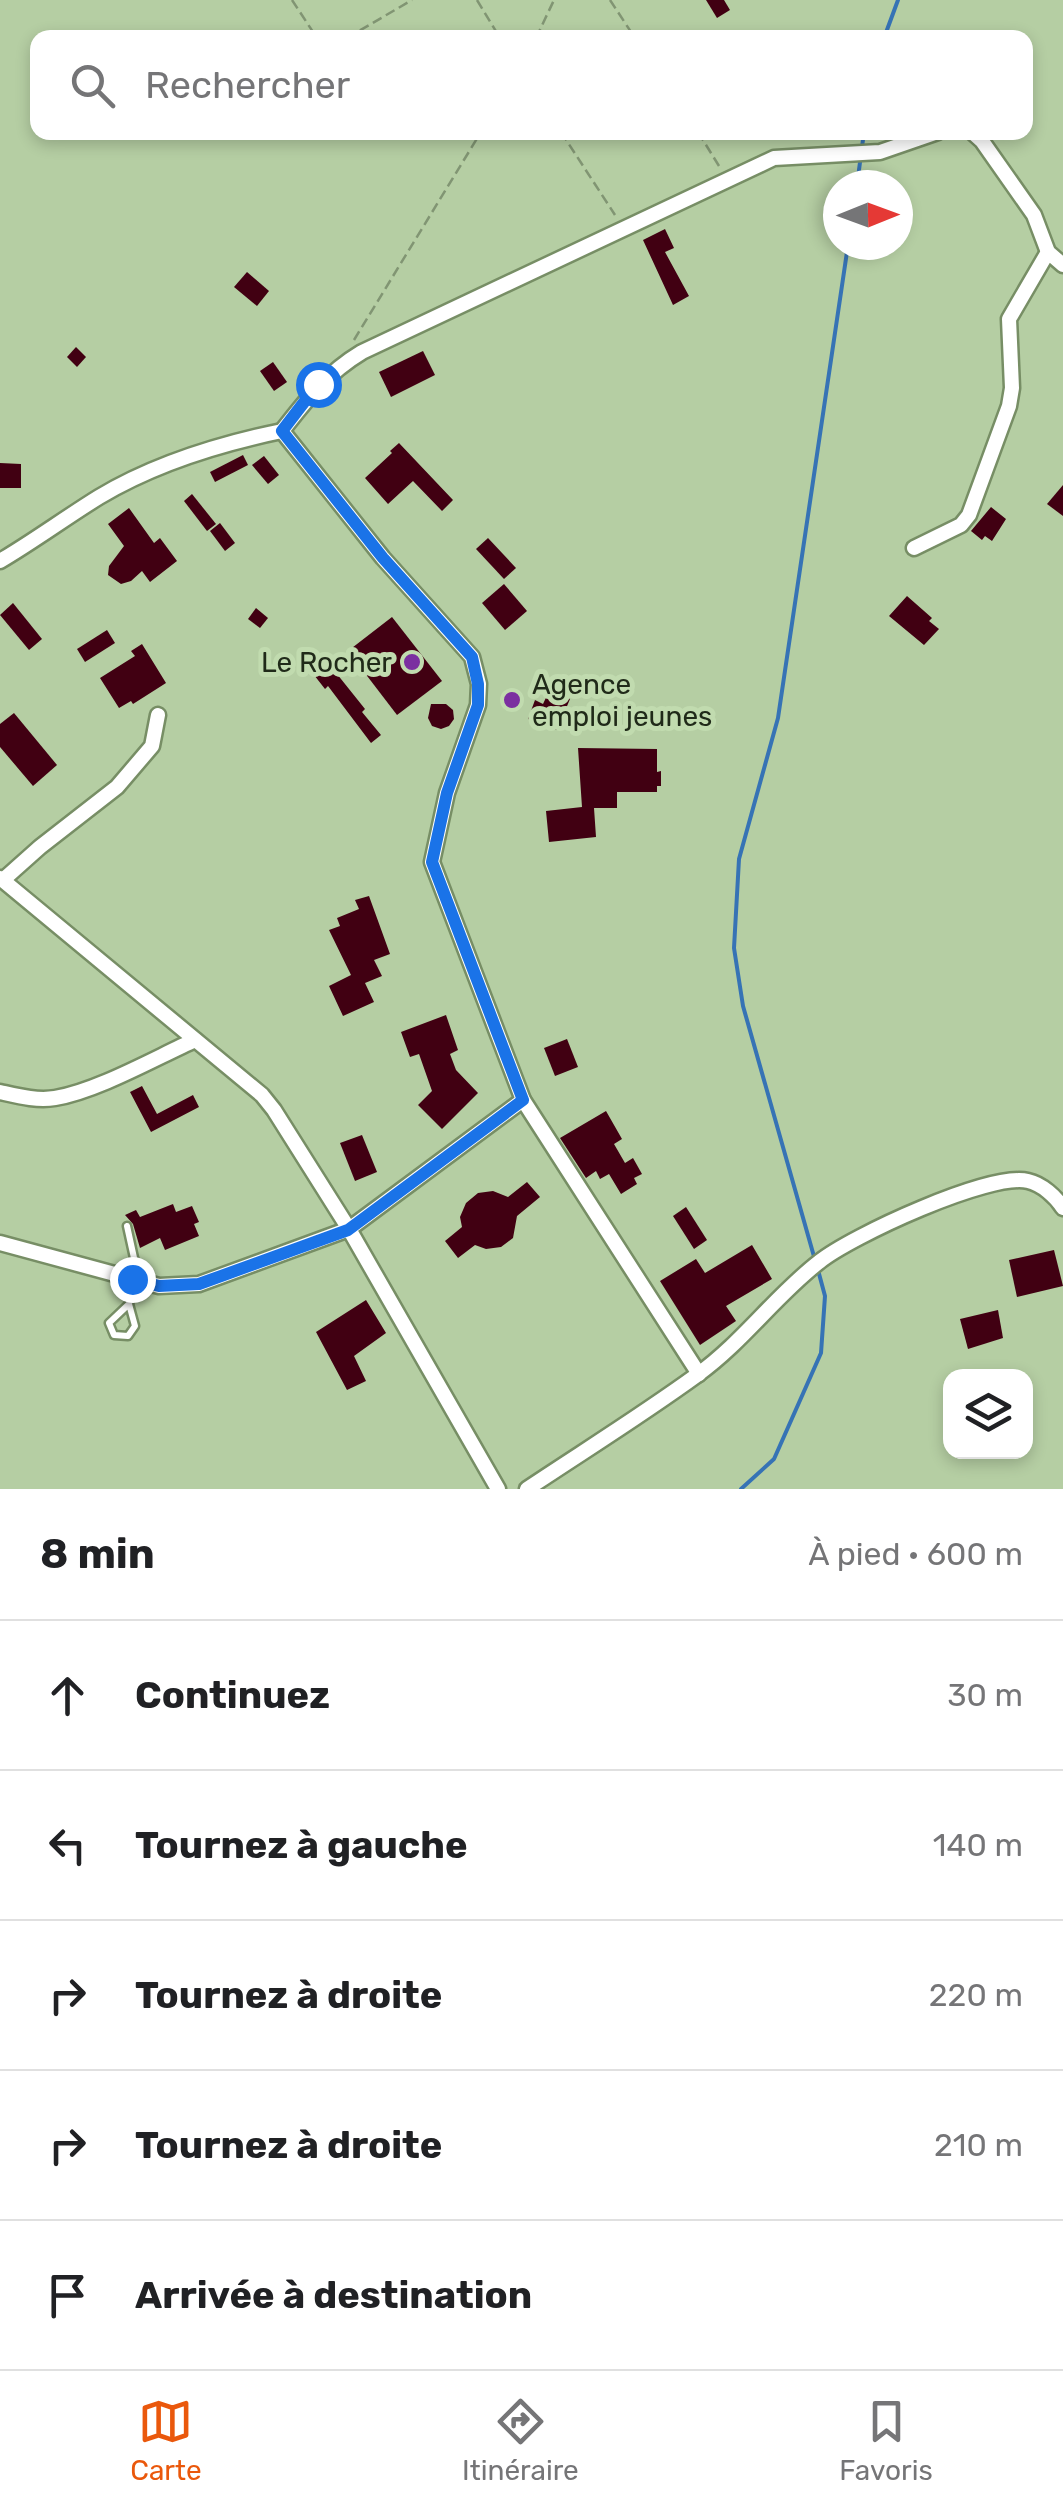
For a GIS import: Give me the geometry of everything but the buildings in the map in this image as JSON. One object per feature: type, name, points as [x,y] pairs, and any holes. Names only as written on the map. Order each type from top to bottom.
[{"type":"street","points":[[0,560],[101,496],[157,469],[212,448],[282,431],[318,384],[362,352],[774,158],[880,152],[915,140]]},
{"type":"street","points":[[981,140],[1034,215],[1048,252],[1063,265]]},
{"type":"street","points":[[914,548],[961,525],[969,515],[1009,406],[1009,319],[1048,252]]},
{"type":"street","points":[[282,431],[383,558],[472,657],[478,705],[447,793],[432,862],[523,1100],[699,1374]]},
{"type":"street","points":[[158,715],[152,746],[117,787],[2,879],[262,1095],[348,1230],[498,1489]]},
{"type":"street","points":[[0,1092],[21,1098],[54,1098],[83,1090],[195,1040]]},
{"type":"street","points":[[0,1243],[159,1286],[199,1284],[348,1230],[523,1100]]},
{"type":"street","points":[[527,1489],[699,1374],[754,1326],[784,1291],[824,1258],[870,1233],[980,1184],[1009,1179],[1028,1180],[1041,1186],[1063,1208]]},
{"type":"lane","points":[[127,1226],[136,1268],[129,1304],[134,1326],[128,1336],[114,1335],[109,1323],[129,1304]]},
{"type":"path","points":[[292,0],[312,30]]},
{"type":"path","points":[[361,30],[412,0]]},
{"type":"path","points":[[476,0],[495,30]]},
{"type":"path","points":[[540,30],[554,0]]},
{"type":"path","points":[[610,0],[630,30]]},
{"type":"path","points":[[338,366],[476,140]]},
{"type":"path","points":[[566,140],[624,230]]},
{"type":"path","points":[[703,140],[728,180]]},
{"type":"waterway","points":[[887,30],[898,0]]},
{"type":"waterway","points":[[859,170],[863,140]]},
{"type":"waterway","points":[[815,1260],[743,1006],[734,948],[739,859],[778,718],[846,260]]},
{"type":"waterway","points":[[741,1489],[774,1459],[821,1353],[825,1296],[818,1270]]},
{"type":"place","name":"Le Rocher","points":[[412,662]]},
{"type":"place","name":"Agence emploi jeunes","points":[[512,700]]},
{"type":"route","points":[[132,1279],[159,1286],[199,1284],[348,1230],[523,1100],[432,862],[447,793],[478,705],[472,657],[383,558],[282,431],[318,384]]}]
